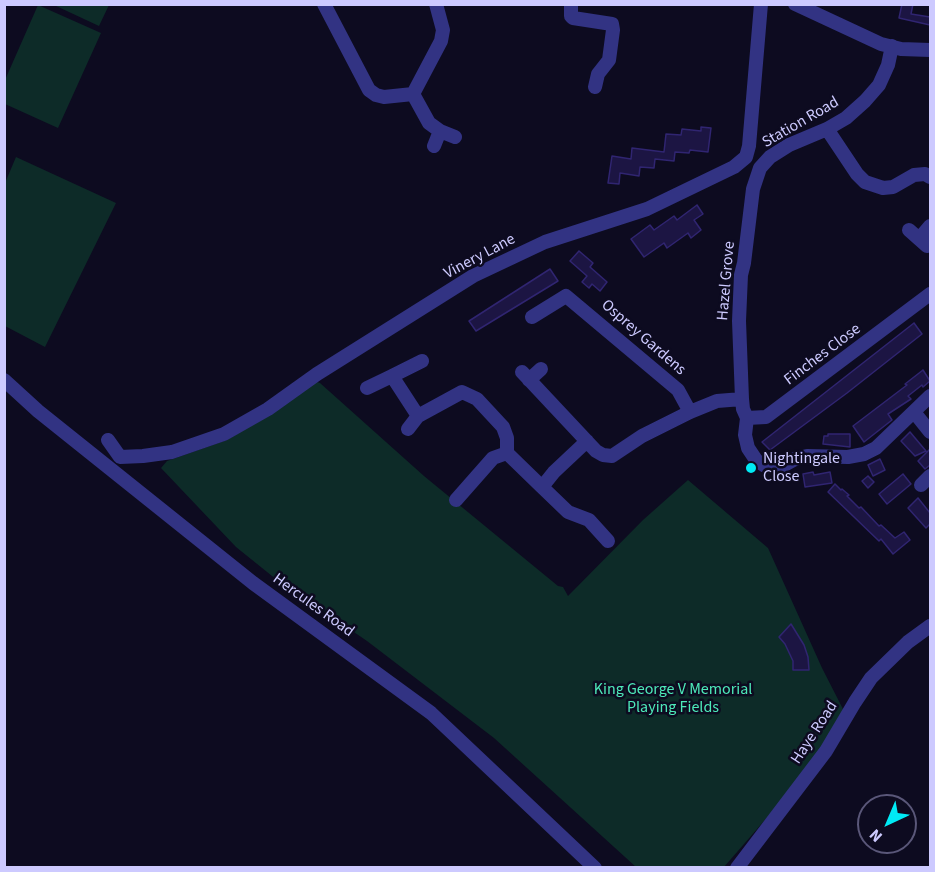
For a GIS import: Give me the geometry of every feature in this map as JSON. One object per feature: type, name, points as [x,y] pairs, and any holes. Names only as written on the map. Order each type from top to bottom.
[{"type":"street","points":[[324,4],[369,90],[384,97],[413,94]]},
{"type":"street","points":[[413,94],[441,41],[443,30],[436,4]]},
{"type":"street","points":[[571,4],[573,18],[612,24],[609,60],[598,74],[595,87]]},
{"type":"street","name":"Vinery Lane","points":[[108,440],[120,457],[143,456],[172,452],[224,434],[268,409],[319,373],[473,276],[545,242],[647,209],[734,167],[746,157],[749,146],[761,4]]},
{"type":"street","points":[[795,4],[880,44],[901,49],[930,50]]},
{"type":"street","name":"Station Road","points":[[760,168],[770,157],[789,145],[827,129],[846,118],[866,101],[879,85],[888,65],[892,46]]},
{"type":"street","points":[[413,94],[429,123],[440,131],[455,137]]},
{"type":"street","points":[[827,129],[857,174],[865,182],[883,188],[893,187],[914,175],[925,174],[930,177]]},
{"type":"street","points":[[434,146],[440,131]]},
{"type":"street","name":"Hazel Grove","points":[[742,399],[739,321],[741,275],[753,189],[760,168]]},
{"type":"street","points":[[918,239],[930,226]]},
{"type":"street","name":"Osprey Gardens","points":[[532,317],[569,290],[678,390],[690,412]]},
{"type":"street","name":"Finches Close","points":[[747,417],[766,417],[930,294]]},
{"type":"street","points":[[367,388],[422,361]]},
{"type":"street","points":[[541,369],[526,376],[587,441],[603,455],[612,456],[642,436],[690,412],[717,401],[742,399],[747,417],[745,435],[748,448],[756,460],[765,466],[784,465],[807,456],[848,457],[864,454],[876,448],[930,396]]},
{"type":"street","points":[[392,376],[418,416]]},
{"type":"street","name":"Hercules Road","points":[[4,380],[38,411],[253,583],[431,713],[595,867]]},
{"type":"street","points":[[408,429],[418,416],[462,392],[477,399],[503,427],[507,438],[507,453],[568,512],[590,520],[608,542]]},
{"type":"street","points":[[914,412],[930,432]]},
{"type":"street","points":[[542,487],[554,472],[587,441]]},
{"type":"street","points":[[456,500],[493,458],[507,453]]},
{"type":"street","name":"Haye Road","points":[[737,867],[826,751],[871,678],[908,642],[930,626]]},
{"type":"green space","points":[[109,4],[99,26],[54,5]]},
{"type":"green space","points":[[38,5],[101,33],[58,128],[5,104],[5,80]]},
{"type":"green space","points":[[16,157],[116,203],[45,347],[5,326],[5,183]]},
{"type":"green space","name":"King George V Memorial Playing Fields","points":[[314,381],[320,383],[424,476],[558,586],[563,587],[568,596],[643,520],[688,480],[768,548],[822,668],[845,713],[832,736],[777,806],[724,867],[636,867],[494,738],[367,641],[272,576],[236,547],[161,468],[167,461],[227,440]]},
{"type":"building","points":[[902,4],[913,4],[911,14],[930,17],[930,25],[899,18]]},
{"type":"building","points":[[701,127],[711,128],[708,152],[690,150],[689,153],[675,152],[674,161],[655,159],[654,168],[640,167],[639,176],[620,173],[619,184],[608,183],[612,156],[631,159],[632,148],[664,152],[666,134],[681,135],[682,129],[701,131]]},
{"type":"building","points":[[697,205],[703,214],[694,220],[701,230],[691,238],[688,233],[667,248],[664,243],[644,257],[631,239],[650,225],[654,230],[674,216],[677,220]]},
{"type":"building","points":[[579,251],[593,263],[590,267],[607,282],[600,291],[592,284],[589,288],[582,282],[587,276],[570,261]]},
{"type":"building","points":[[550,269],[558,281],[476,331],[469,321]]},
{"type":"building","points":[[914,323],[922,334],[847,393],[770,450],[762,442]]},
{"type":"building","points":[[923,370],[930,381],[908,396],[911,399],[888,414],[892,420],[864,442],[853,426]]},
{"type":"building","points":[[910,432],[926,451],[915,456],[901,441]]},
{"type":"building","points":[[850,434],[850,447],[823,444],[824,436]]},
{"type":"building","points":[[930,449],[930,465],[925,469],[918,461]]},
{"type":"building","points":[[880,459],[885,470],[873,476],[868,465]]},
{"type":"building","points":[[813,472],[814,475],[830,472],[832,483],[805,487],[803,474]]},
{"type":"building","points":[[903,474],[911,484],[887,504],[879,494]]},
{"type":"building","points":[[868,476],[874,482],[868,488],[862,481]]},
{"type":"building","points":[[835,484],[895,538],[904,532],[910,540],[893,554],[881,539],[879,541],[828,492]]},
{"type":"building","points":[[918,498],[930,513],[930,524],[926,528],[908,508]]},
{"type":"building","points":[[791,624],[804,645],[809,670],[793,670],[793,661],[779,637]]},
{"type":"place","name":"Nightingale Close","points":[[751,468]]}]
